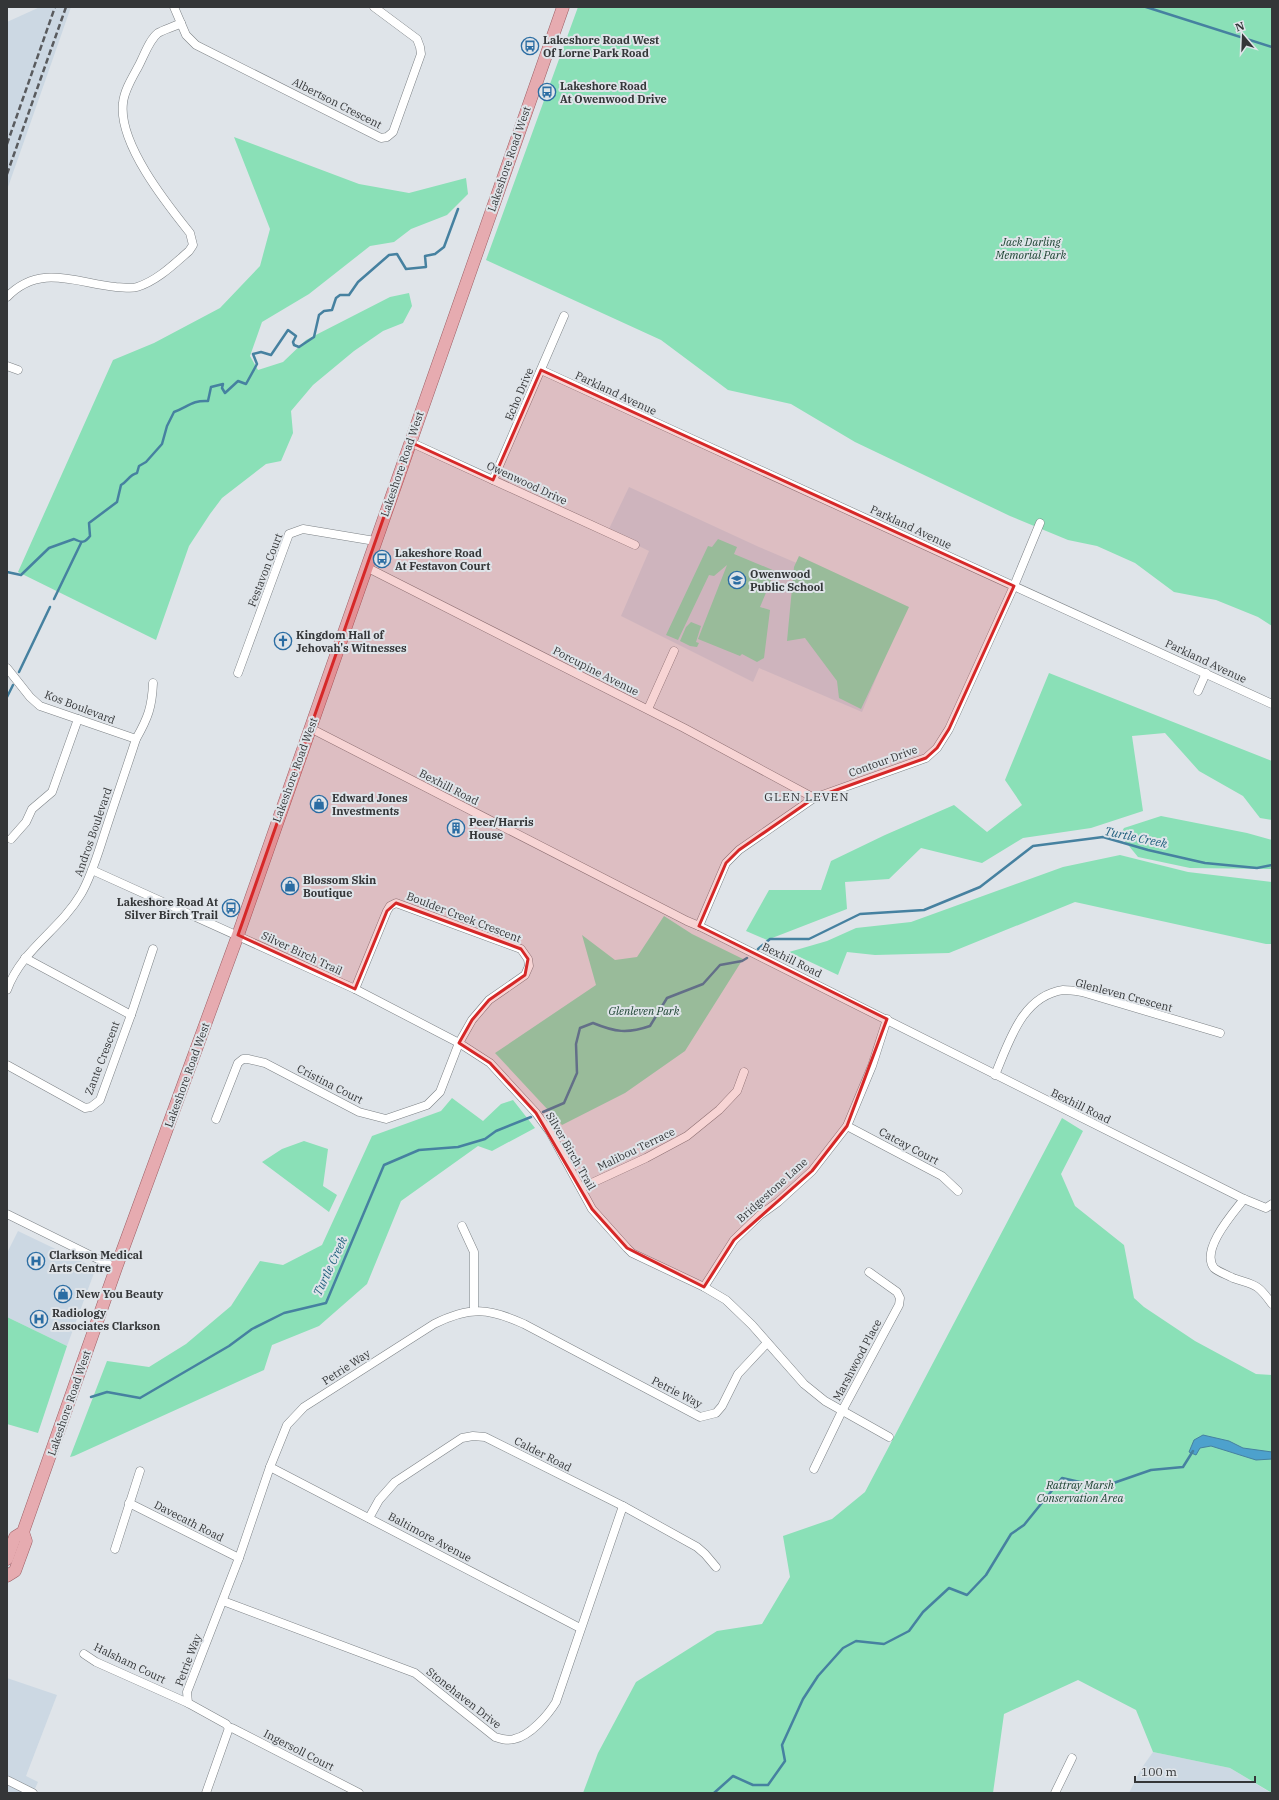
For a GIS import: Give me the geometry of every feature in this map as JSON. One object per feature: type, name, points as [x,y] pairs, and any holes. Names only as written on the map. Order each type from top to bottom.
[{"type":"main road","name":"Lakeshore Road West","points":[[7,1576],[15,1571],[26,1541],[23,1532],[116,1268],[238,935],[563,7]]},
{"type":"main road","name":"Lakeshore Road West","points":[[7,1558],[15,1537],[23,1532]]},
{"type":"street","name":"Albertson Crescent","points":[[174,7],[186,35],[196,45],[381,138],[393,132],[421,54],[417,39],[374,7]]},
{"type":"street","points":[[7,297],[23,284],[38,279],[60,276],[108,286],[136,287],[157,278],[189,251],[192,245],[190,233],[144,169],[128,137],[123,122],[123,101],[131,80],[153,38],[159,33],[181,23]]},
{"type":"street","name":"Echo Drive","points":[[493,480],[564,316]]},
{"type":"street","points":[[7,366],[18,370]]},
{"type":"street","name":"Parkland Avenue","points":[[541,370],[1272,704]]},
{"type":"street","name":"Owenwood Drive","points":[[410,442],[635,545]]},
{"type":"street","name":"Contour Drive","points":[[699,926],[726,863],[732,856],[814,798],[926,758],[937,748],[949,729],[1014,586],[1040,523]]},
{"type":"street","name":"Festavon Court","points":[[238,673],[289,534],[303,529],[375,541]]},
{"type":"street","name":"Porcupine Avenue","points":[[366,567],[648,709],[814,798]]},
{"type":"street","points":[[648,709],[674,651]]},
{"type":"street","name":"Kos Boulevard","points":[[7,668],[30,697],[40,706],[136,739]]},
{"type":"street","points":[[1198,691],[1206,673]]},
{"type":"street","name":"Andros Boulevard","points":[[7,990],[25,958],[73,907],[81,894],[92,870],[136,739],[143,727],[152,704],[153,683]]},
{"type":"street","points":[[11,839],[26,822],[32,809],[52,792],[78,719]]},
{"type":"street","name":"Bexhill Road","points":[[310,728],[687,921],[887,1019],[995,1075],[1244,1199],[1269,1206]]},
{"type":"street","name":"Silver Birch Trail","points":[[92,870],[355,989],[459,1043],[490,1063],[528,1103],[550,1132],[592,1209],[632,1252],[704,1287],[726,1300],[752,1325],[804,1384],[825,1401],[889,1437]]},
{"type":"street","name":"Boulder Creek Crescent","points":[[355,989],[387,911],[390,906],[396,903],[521,949],[528,959],[529,966],[525,975],[489,1000],[472,1020],[459,1043]]},
{"type":"street","points":[[130,1014],[154,949]]},
{"type":"street","name":"Zante Crescent","points":[[7,1064],[85,1108],[91,1107],[100,1100],[130,1014],[25,958]]},
{"type":"street","name":"Glenleven Crescent","points":[[995,1075],[1018,1024],[1026,1012],[1036,1000],[1052,993],[1065,990],[1082,992],[1220,1033]]},
{"type":"street","name":"Bridgestone Lane","points":[[704,1287],[734,1240],[760,1215],[778,1202],[812,1171],[847,1126],[863,1087],[887,1019]]},
{"type":"street","name":"Cristina Court","points":[[216,1119],[238,1063],[243,1059],[265,1063],[359,1112],[386,1119],[404,1114],[427,1105],[440,1092],[459,1043]]},
{"type":"street","name":"Malibou Terrace","points":[[581,1188],[646,1158],[687,1136],[719,1110],[737,1091],[744,1072]]},
{"type":"street","name":"Catcay Court","points":[[847,1126],[942,1176],[958,1191]]},
{"type":"street","points":[[1244,1199],[1226,1224],[1211,1249],[1210,1258],[1215,1268],[1234,1278],[1251,1283],[1262,1290],[1272,1304]]},
{"type":"street","points":[[7,1214],[116,1268]]},
{"type":"street","points":[[462,1226],[474,1252],[474,1310]]},
{"type":"street","name":"Marshwood Place","points":[[814,1469],[842,1411],[899,1305],[900,1298],[897,1292],[869,1272]]},
{"type":"street","name":"Petrie Way","points":[[229,1728],[226,1724],[188,1702],[187,1692],[223,1601],[270,1467],[287,1425],[304,1408],[434,1324],[451,1315],[474,1310],[502,1314],[524,1324],[700,1417],[716,1413],[722,1406],[738,1374],[767,1343]]},
{"type":"street","name":"Calder Road","points":[[369,1518],[379,1500],[395,1482],[462,1438],[473,1436],[492,1440],[622,1506],[696,1547],[705,1554],[716,1567]]},
{"type":"street","name":"Baltimore Avenue","points":[[270,1467],[580,1628]]},
{"type":"street","points":[[115,1549],[140,1471]]},
{"type":"street","name":"Davecath Road","points":[[129,1503],[239,1558]]},
{"type":"street","name":"Stonehaven Drive","points":[[223,1601],[415,1673],[495,1737],[505,1740],[515,1739],[543,1720],[556,1702],[622,1506]]},
{"type":"street","name":"Halsham Court","points":[[84,1654],[96,1662],[188,1702]]},
{"type":"street","points":[[206,1793],[229,1728]]},
{"type":"street","name":"Ingersoll Court","points":[[229,1728],[232,1728],[359,1793]]},
{"type":"street","points":[[1055,1793],[1072,1758]]},
{"type":"street","points":[[7,1780],[33,1793]]},
{"type":"highlighted area","points":[[541,370],[1014,586],[949,729],[937,748],[926,758],[814,798],[739,850],[726,863],[699,926],[887,1019],[847,1126],[812,1171],[734,1240],[704,1287],[627,1248],[592,1209],[536,1113],[490,1063],[459,1043],[472,1020],[489,1000],[525,975],[528,959],[521,949],[396,903],[387,911],[355,989],[238,935],[410,442],[493,480]]},
{"type":"shaded area","points":[[40,7],[71,7],[7,190],[7,22]]},
{"type":"shaded area","name":"Owenwood Public School","points":[[629,487],[759,547],[905,609],[862,712],[759,668],[753,682],[621,616],[649,551],[608,531]]},
{"type":"shaded area","points":[[18,1231],[93,1267],[94,1273],[67,1346],[7,1317],[7,1253]]},
{"type":"shaded area","points":[[7,1678],[57,1695],[26,1776],[38,1782],[33,1793],[7,1793]]},
{"type":"shaded area","points":[[1153,1752],[1230,1768],[1271,1793],[1129,1793],[1141,1769]]},
{"type":"green space","name":"Jack Darling Memorial Park","points":[[578,7],[1272,7],[1272,626],[1258,617],[1216,600],[1174,592],[1135,563],[1097,546],[1068,540],[1010,516],[855,442],[791,404],[728,390],[661,340],[486,260]]},
{"type":"green space","points":[[234,137],[359,184],[409,193],[466,178],[468,194],[447,215],[411,229],[394,242],[370,246],[309,294],[262,322],[250,356],[258,370],[283,362],[306,340],[390,297],[409,293],[412,306],[403,323],[383,331],[354,351],[313,385],[291,411],[293,433],[281,461],[266,464],[222,498],[189,546],[156,640],[18,572],[113,360],[154,343],[220,308],[260,266],[270,229]]},
{"type":"green space","points":[[718,539],[737,547],[734,554],[775,571],[760,607],[770,610],[764,658],[757,662],[742,654],[740,656],[698,639],[727,565],[714,576],[709,575],[678,640],[666,635],[708,546],[712,547]]},
{"type":"green space","points":[[799,556],[909,607],[861,709],[839,698],[837,681],[805,638],[787,641],[794,567]]},
{"type":"green space","points":[[691,622],[701,626],[696,642],[699,643],[697,647],[690,646],[680,641],[686,627]]},
{"type":"green space","points":[[1049,673],[1272,761],[1272,820],[1260,818],[1243,796],[1199,771],[1165,733],[1132,736],[1143,811],[1091,828],[1023,838],[982,863],[921,848],[889,879],[845,882],[847,909],[767,940],[746,931],[769,890],[821,890],[831,861],[885,835],[954,805],[987,832],[1022,805],[1005,780]]},
{"type":"green space","points":[[1161,816],[1247,833],[1272,840],[1272,869],[1190,868],[1138,857],[1120,835],[1124,828]]},
{"type":"green space","points":[[1120,855],[1188,872],[1272,882],[1272,944],[1266,944],[1075,902],[949,953],[875,955],[847,952],[838,975],[789,952],[827,941],[856,928],[911,922],[1063,867]]},
{"type":"green space","name":"Glenleven Park","points":[[664,916],[692,934],[743,959],[685,1051],[625,1093],[562,1125],[495,1053],[596,985],[582,935],[615,960],[637,957]]},
{"type":"green space","points":[[452,1098],[483,1121],[501,1104],[513,1100],[535,1128],[492,1151],[478,1146],[401,1201],[367,1284],[319,1326],[272,1345],[264,1370],[70,1457],[107,1361],[149,1367],[186,1344],[231,1306],[260,1261],[283,1265],[322,1245],[372,1136],[441,1111]]},
{"type":"green space","name":"Rattray Marsh Conservation Area","points":[[1062,1118],[1083,1131],[1061,1174],[1075,1206],[1124,1245],[1134,1298],[1144,1307],[1195,1341],[1256,1374],[1272,1375],[1272,1793],[1230,1768],[1153,1752],[1136,1710],[1078,1680],[1004,1714],[993,1793],[583,1793],[598,1753],[636,1682],[717,1631],[762,1624],[790,1577],[783,1536],[832,1519],[865,1492]]},
{"type":"green space","points":[[304,1141],[328,1149],[323,1186],[337,1195],[329,1212],[262,1162],[282,1149]]},
{"type":"green space","points":[[7,1317],[67,1346],[38,1433],[7,1424]]},
{"type":"water","points":[[1203,1435],[1229,1441],[1243,1448],[1272,1452],[1272,1459],[1256,1460],[1211,1446],[1200,1448],[1196,1455],[1189,1452],[1194,1440]]},
{"type":"waterway","points":[[1146,7],[1272,47]]},
{"type":"waterway","points":[[7,572],[21,575],[49,548],[74,539],[81,542],[87,540],[90,536],[89,523],[117,502],[121,485],[132,475],[137,473],[139,466],[146,462],[162,444],[167,426],[174,412],[194,403],[208,401],[211,387],[223,384],[222,388],[225,393],[238,381],[246,384],[257,364],[253,354],[261,352],[271,355],[288,330],[296,336],[293,342],[294,345],[299,347],[314,337],[319,315],[324,311],[332,310],[336,298],[340,295],[349,295],[358,282],[389,255],[397,254],[406,269],[426,267],[425,256],[435,254],[444,247],[458,209]]},
{"type":"waterway","points":[[54,599],[81,543]]},
{"type":"waterway","points":[[19,672],[50,607]]},
{"type":"waterway","points":[[7,697],[13,685]]},
{"type":"waterway","name":"Turtle Creek","points":[[758,949],[770,939],[809,939],[860,914],[924,910],[980,887],[1033,846],[1103,837],[1148,850],[1205,863],[1257,868],[1272,865]]},
{"type":"waterway","name":"Turtle Creek","points":[[543,1112],[564,1103],[577,1073],[576,1044],[580,1028],[593,1023],[621,1031],[642,1029],[650,1026],[667,998],[703,984],[720,965],[742,961],[747,958]]},
{"type":"waterway","name":"Turtle Creek","points":[[91,1397],[107,1392],[140,1398],[229,1346],[252,1329],[284,1313],[326,1303],[384,1165],[419,1150],[458,1147],[485,1139],[496,1131],[531,1117]]},
{"type":"waterway","points":[[714,1793],[733,1776],[753,1785],[768,1785],[785,1761],[782,1745],[803,1699],[818,1676],[843,1648],[856,1641],[884,1644],[909,1631],[923,1612],[949,1588],[967,1595],[986,1575],[1011,1534],[1024,1525],[1062,1478],[1102,1487],[1151,1470],[1183,1467],[1193,1451]]},
{"type":"railway","points":[[7,144],[55,7]]},
{"type":"railway","points":[[7,174],[66,7]]},
{"type":"place","name":"Lakeshore Road West Of Lorne Park Road","points":[[530,46]]},
{"type":"place","name":"Lakeshore Road At Owenwood Drive","points":[[547,92]]},
{"type":"place","name":"Lakeshore Road At Festavon Court","points":[[382,559]]},
{"type":"place","name":"Owenwood Public School","points":[[737,580]]},
{"type":"place","name":"Kingdom Hall of Jehovah's Witnesses","points":[[283,641]]},
{"type":"place","name":"Edward Jones Investments","points":[[319,804]]},
{"type":"place","name":"Peer/Harris House","points":[[456,828]]},
{"type":"place","name":"Blossom Skin Boutique","points":[[290,886]]},
{"type":"place","name":"Lakeshore Road At Silver Birch Trail","points":[[231,908]]},
{"type":"place","name":"Clarkson Medical Arts Centre","points":[[36,1261]]},
{"type":"place","name":"New You Beauty","points":[[63,1294]]},
{"type":"place","name":"Radiology Associates Clarkson","points":[[39,1319]]},
{"type":"district","name":"GLEN LEVEN","points":[[807,796]]}]
